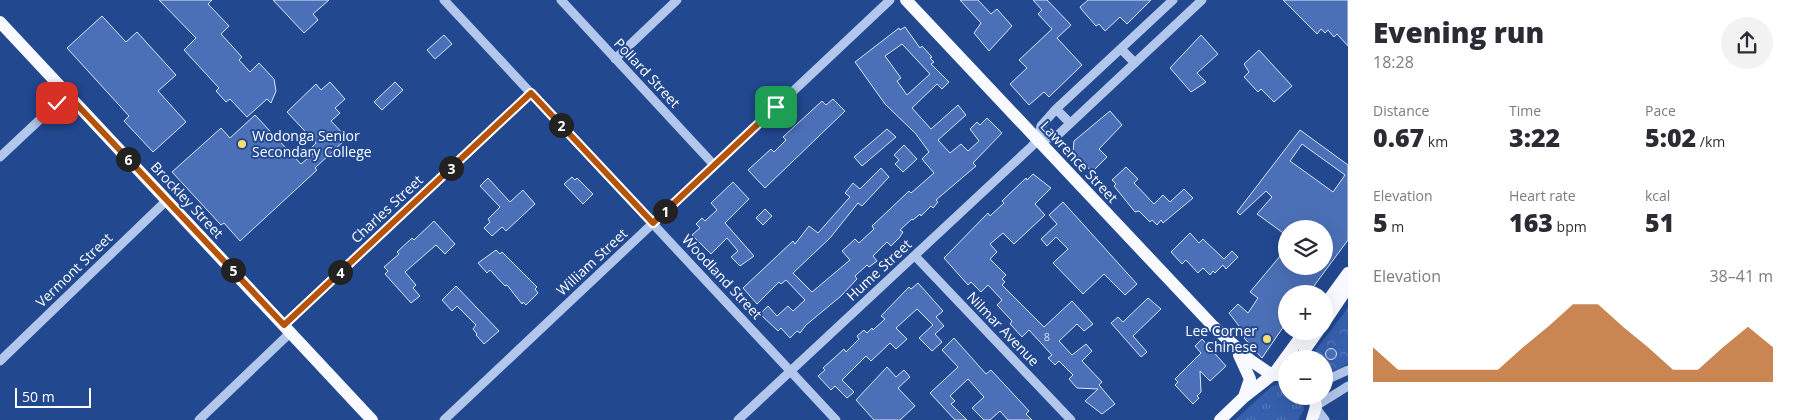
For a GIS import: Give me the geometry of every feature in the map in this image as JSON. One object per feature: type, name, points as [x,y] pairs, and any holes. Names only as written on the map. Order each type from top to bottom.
[{"type":"main road","name":"Lawrence Street","points":[[906,0],[1231,343],[1272,375]]},
{"type":"main road","name":"Brockley Street","points":[[0,22],[372,420]]},
{"type":"main road","points":[[1333,294],[1348,273]]},
{"type":"main road","points":[[1333,310],[1348,287]]},
{"type":"main road","points":[[1220,420],[1244,397],[1272,375],[1298,340]]},
{"type":"main road","name":"Lawrence Street","points":[[1231,343],[1249,376],[1249,386],[1244,397]]},
{"type":"main road","points":[[1272,375],[1278,375]]},
{"type":"street","name":"Woodland Street","points":[[444,0],[836,420]]},
{"type":"street","name":"Pollard Street","points":[[561,0],[714,165]]},
{"type":"street","points":[[615,59],[677,0]]},
{"type":"street","name":"William Street","points":[[444,420],[890,0]]},
{"type":"street","name":"Hume Street","points":[[1038,140],[1041,126],[1056,109],[1173,0]]},
{"type":"street","name":"Hume Street","points":[[738,420],[1038,140],[1054,137],[1202,0]]},
{"type":"street","points":[[1121,49],[1135,63]]},
{"type":"street","name":"Charles Street","points":[[199,420],[287,329],[531,93]]},
{"type":"street","points":[[0,157],[67,94]]},
{"type":"street","points":[[1056,109],[1070,123]]},
{"type":"street","name":"Vermont Street","points":[[0,360],[167,200]]},
{"type":"street","name":"Nilmar Avenue","points":[[915,256],[1071,420]]},
{"type":"street","points":[[1333,377],[1348,370]]},
{"type":"street","points":[[1325,420],[1314,408],[1348,386]]},
{"type":"green space","points":[[1348,308],[1348,363],[1340,369],[1333,371],[1333,350],[1316,350],[1323,340],[1333,340],[1333,327]]},
{"type":"green space","points":[[1278,384],[1278,405],[1303,405],[1304,410],[1298,420],[1235,420],[1271,387]]},
{"type":"building","points":[[159,0],[212,0],[208,4],[229,26],[221,34],[242,57],[239,60],[250,72],[259,63],[274,79],[276,91],[271,103],[267,99],[247,117],[230,99],[226,102],[216,91],[219,88],[184,50],[196,38]]},
{"type":"building","points":[[273,0],[329,0],[313,14],[318,20],[304,33]]},
{"type":"building","points":[[960,0],[978,0],[991,14],[997,9],[1012,26],[989,51],[974,33],[981,23]]},
{"type":"building","points":[[1033,0],[1047,0],[1071,25],[1057,38],[1082,65],[1049,97],[1044,92],[1029,105],[1010,84],[1027,68],[1019,60],[1052,29],[1038,14],[1042,10]]},
{"type":"building","points":[[1088,0],[1151,0],[1127,24],[1120,17],[1105,31],[1099,24],[1096,26],[1080,7]]},
{"type":"building","points":[[1283,0],[1348,0],[1348,46],[1337,34],[1334,37],[1328,30],[1325,33],[1321,29],[1317,34]]},
{"type":"building","points":[[102,16],[126,42],[137,32],[176,75],[158,91],[186,122],[153,152],[124,121],[129,116],[67,48]]},
{"type":"building","points":[[905,27],[920,48],[922,46],[932,57],[930,58],[934,62],[931,64],[949,82],[942,89],[937,84],[912,108],[931,129],[958,105],[966,115],[938,140],[950,153],[961,144],[968,151],[979,141],[970,129],[977,122],[980,125],[987,118],[1002,133],[973,163],[976,166],[936,200],[938,202],[933,208],[931,206],[921,216],[920,214],[912,219],[900,230],[903,232],[891,246],[887,242],[873,256],[877,261],[869,267],[867,265],[855,276],[857,279],[841,296],[806,325],[800,333],[797,331],[790,338],[781,328],[778,331],[760,314],[768,306],[777,316],[788,306],[793,311],[805,300],[786,280],[781,284],[779,282],[757,304],[743,288],[793,241],[795,244],[809,226],[818,233],[850,197],[845,193],[853,183],[860,189],[881,168],[889,177],[862,206],[858,203],[830,238],[793,273],[812,292],[850,260],[842,251],[855,239],[859,243],[874,229],[872,226],[909,191],[911,193],[934,173],[922,159],[929,152],[916,134],[885,104],[855,62],[899,28],[900,30]],"holes":[[[902,44],[930,74],[907,95],[897,81],[901,78],[885,56]]]},
{"type":"building","points":[[444,35],[452,44],[435,59],[427,50]]},
{"type":"building","points":[[1201,35],[1218,54],[1197,73],[1206,82],[1191,92],[1170,68]]},
{"type":"building","points":[[1259,50],[1292,86],[1274,102],[1261,89],[1258,92],[1244,77],[1249,72],[1244,64]]},
{"type":"building","points":[[330,82],[345,99],[335,108],[340,113],[331,121],[347,138],[315,168],[317,170],[240,241],[224,223],[221,225],[172,172],[221,128],[230,138],[255,115],[301,164],[313,154],[309,150],[316,143],[287,112],[316,84],[321,90]]},
{"type":"building","points":[[395,82],[403,90],[382,110],[374,102]]},
{"type":"building","points":[[833,99],[845,111],[765,188],[748,170],[771,149],[774,152],[786,140],[783,137],[822,101],[826,105]]},
{"type":"building","points":[[1110,111],[1122,125],[1099,149],[1107,157],[1092,172],[1073,152],[1074,141]]},
{"type":"building","points":[[887,129],[896,137],[862,166],[854,157]]},
{"type":"building","points":[[1300,130],[1348,165],[1348,240],[1333,260],[1333,220],[1278,220],[1278,229],[1257,214],[1272,197],[1266,191],[1240,215],[1237,212]],"holes":[[[1302,144],[1345,175],[1333,192],[1290,161]]]},
{"type":"building","points":[[904,145],[917,159],[903,172],[895,164],[899,160],[894,155]]},
{"type":"building","points":[[1126,167],[1138,179],[1134,183],[1154,204],[1163,195],[1170,202],[1184,189],[1193,198],[1163,223],[1161,220],[1157,225],[1152,220],[1150,222],[1139,211],[1135,212],[1114,186],[1116,184],[1112,180]]},
{"type":"building","points":[[1033,174],[1051,188],[1035,204],[1045,215],[1014,244],[1003,233],[990,244],[997,252],[990,259],[1006,275],[1002,279],[1005,282],[1002,285],[1044,327],[1072,301],[1093,324],[1084,331],[1077,324],[1059,341],[1072,355],[1086,344],[1092,351],[1082,361],[1102,382],[1099,385],[1115,404],[1102,414],[1085,401],[1098,389],[1077,388],[1069,379],[1073,375],[1059,361],[1055,365],[1048,358],[1052,355],[1029,330],[1022,337],[1010,324],[1012,321],[997,305],[1002,300],[988,285],[981,292],[971,282],[968,285],[944,258],[988,213],[990,216],[1004,203],[1002,201],[1026,178],[1027,180]]},
{"type":"building","points":[[572,177],[575,180],[577,178],[593,194],[583,204],[564,184]]},
{"type":"building","points":[[488,178],[510,202],[523,190],[535,204],[506,231],[502,227],[492,236],[484,228],[490,222],[488,219],[500,207],[480,186]]},
{"type":"building","points":[[733,182],[749,199],[725,223],[754,256],[740,266],[731,257],[738,251],[727,238],[711,254],[692,235],[700,228],[696,224],[702,218],[705,221],[717,210],[711,203]]},
{"type":"building","points":[[1063,202],[1137,284],[1125,295],[1104,274],[1083,294],[1053,263],[1068,249],[1056,237],[1047,246],[1041,239],[1057,224],[1049,215]]},
{"type":"building","points":[[765,209],[772,216],[763,225],[756,218]]},
{"type":"building","points":[[434,221],[455,244],[445,254],[436,245],[405,272],[416,285],[413,288],[420,296],[411,303],[385,274],[388,271],[384,267],[399,254],[397,252],[412,238],[414,240]]},
{"type":"building","points":[[1190,233],[1199,243],[1203,239],[1224,259],[1232,251],[1238,257],[1226,269],[1223,265],[1210,275],[1203,268],[1198,273],[1186,260],[1182,264],[1171,252]]},
{"type":"building","points":[[496,250],[500,254],[502,252],[537,287],[535,289],[538,293],[526,305],[523,302],[522,304],[507,285],[505,286],[490,270],[487,273],[478,263]]},
{"type":"building","points":[[1278,259],[1278,275],[1322,275],[1315,285],[1278,285],[1278,335],[1262,358],[1244,338],[1246,335],[1229,313],[1238,304],[1248,313],[1258,298],[1250,292]]},
{"type":"building","points":[[918,283],[943,311],[936,317],[944,326],[935,334],[942,342],[932,351],[919,338],[933,325],[917,309],[896,328],[907,339],[896,349],[890,343],[871,361],[866,356],[842,380],[854,392],[847,398],[835,386],[831,390],[818,376],[825,370],[823,368],[844,349],[846,352],[859,339],[857,336],[864,330],[867,333],[872,328],[873,330],[885,319],[881,316],[909,287],[911,289]]},
{"type":"building","points":[[456,286],[499,331],[484,344],[473,329],[476,325],[457,306],[452,311],[442,300]]},
{"type":"building","points":[[1148,298],[1161,309],[1133,336],[1147,352],[1141,357],[1111,323],[1118,317],[1123,322]]},
{"type":"building","points":[[954,338],[986,374],[991,370],[1029,411],[1026,414],[1032,420],[1008,420],[1000,411],[990,420],[984,420],[972,408],[984,397],[968,379],[950,396],[955,401],[951,404],[967,420],[955,420],[930,393],[958,367],[942,350]]},
{"type":"building","points":[[1202,339],[1226,366],[1210,381],[1200,371],[1201,392],[1197,396],[1199,398],[1193,404],[1175,385],[1178,382],[1175,379],[1201,353],[1195,346]]},
{"type":"building","points":[[1333,349],[1336,352],[1336,356],[1333,359],[1333,350],[1327,350]]},
{"type":"building","points":[[887,367],[896,377],[904,370],[910,377],[898,388],[915,406],[900,420],[874,420],[856,400]]},
{"type":"place","name":"Wodonga Senior Secondary College","points":[[242,144]]},
{"type":"place","name":"Lee Corner Chinese","points":[[1267,339]]},
{"type":"route","points":[[57,103],[67,94],[284,325],[531,93],[653,223],[776,107]]}]
